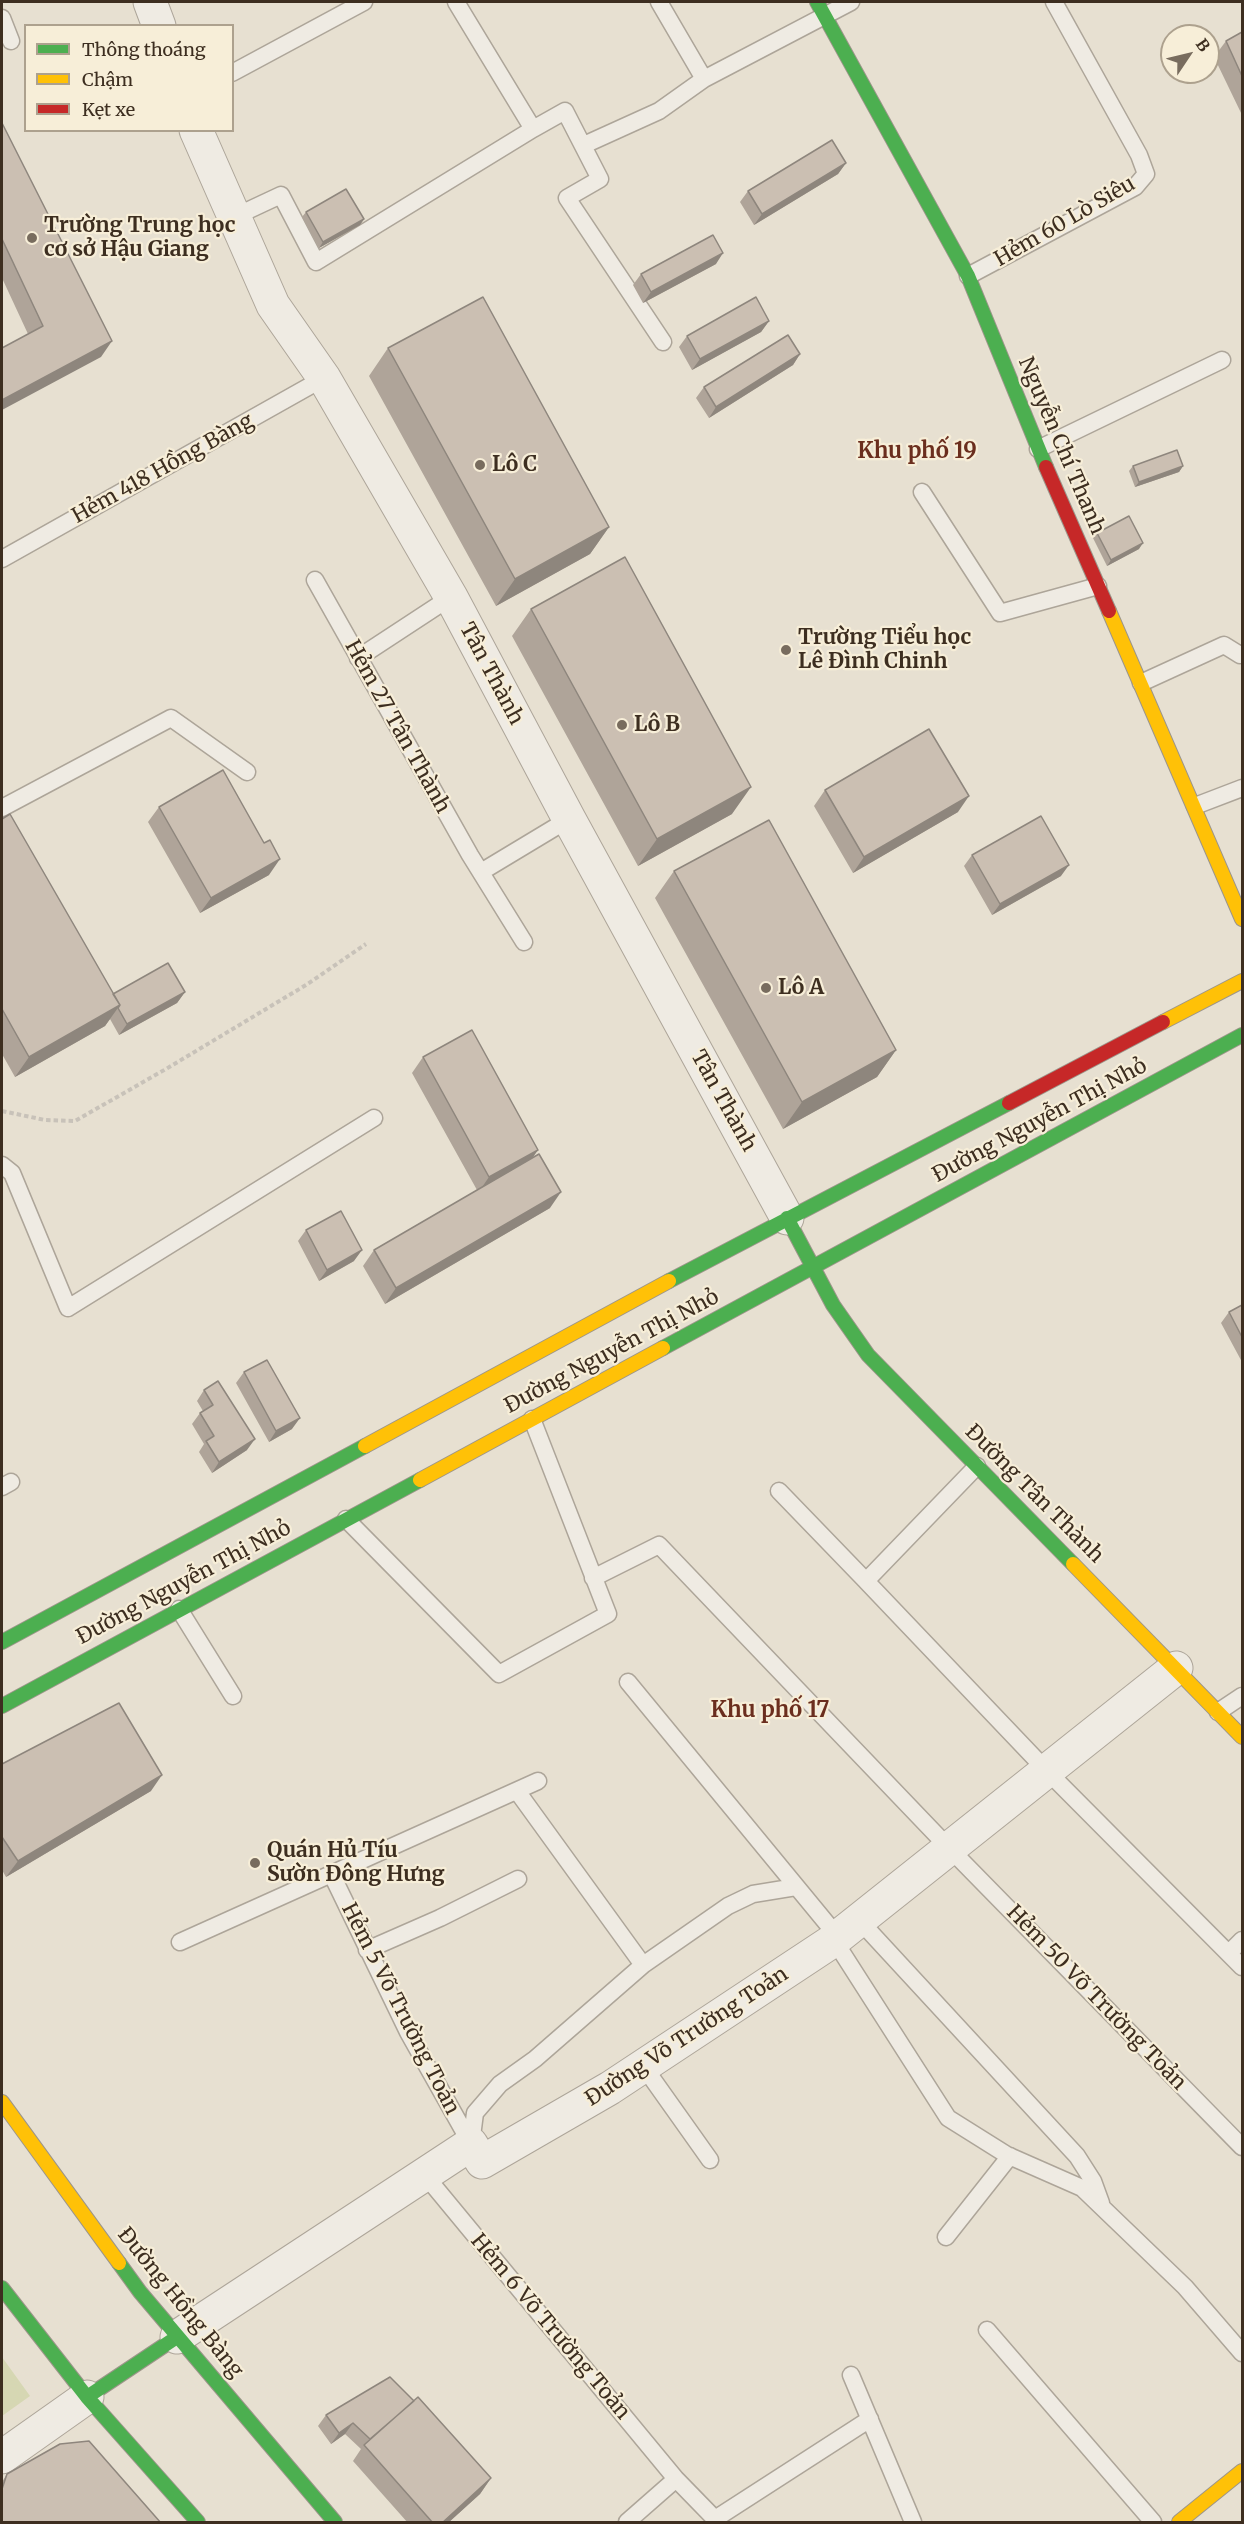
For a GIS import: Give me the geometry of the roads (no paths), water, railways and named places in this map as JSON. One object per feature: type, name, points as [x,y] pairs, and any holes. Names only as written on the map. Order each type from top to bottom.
[{"type":"main road","name":"Nguyễn Chí Thanh","points":[[821,9],[968,276],[1038,449],[1195,806],[1242,919]]},
{"type":"main road","name":"Đường Nguyễn Thị Nhỏ","points":[[2,1642],[787,1218],[1242,981]]},
{"type":"main road","name":"Đường Nguyễn Thị Nhỏ","points":[[2,1706],[1242,1035]]},
{"type":"main road","name":"Đường Tân Thành","points":[[787,1218],[813,1268],[854,1337],[884,1372],[1242,1737]]},
{"type":"main road","name":"Đường Hồng Bàng","points":[[2,2102],[140,2292],[335,2523]]},
{"type":"main road","points":[[2,2288],[87,2397],[198,2523]]},
{"type":"main road","points":[[87,2397],[177,2337]]},
{"type":"main road","points":[[1179,2523],[1242,2471]]},
{"type":"street","points":[[150,2],[158,24]]},
{"type":"street","name":"Tân Thành","points":[[197,132],[273,306],[324,378],[451,597],[569,819],[787,1218]]},
{"type":"street","name":"Đường Võ Trường Toản","points":[[471,2144],[482,2162],[644,2067],[844,1933],[1176,1668]]},
{"type":"street","points":[[177,2337],[471,2144]]},
{"type":"street","points":[[2,2457],[87,2397]]},
{"type":"lane","points":[[234,72],[364,2]]},
{"type":"lane","points":[[456,2],[532,129]]},
{"type":"lane","points":[[659,2],[705,79]]},
{"type":"lane","points":[[584,145],[659,111],[705,79],[821,9],[851,2]]},
{"type":"lane","name":"Hẻm 60 Lò Siêu","points":[[968,276],[1135,187],[1146,174],[1138,155],[1054,2]]},
{"type":"lane","points":[[2,18],[11,41]]},
{"type":"lane","points":[[234,217],[281,195],[316,262],[565,111],[600,178],[567,198],[663,342]]},
{"type":"lane","points":[[1038,449],[1222,360]]},
{"type":"lane","name":"Hẻm 418 Hồng Bàng","points":[[2,559],[324,378]]},
{"type":"lane","points":[[922,492],[1000,614],[1098,586]]},
{"type":"lane","name":"Hẻm 27 Tân Thành","points":[[315,580],[481,872],[524,942]]},
{"type":"lane","points":[[358,658],[451,597]]},
{"type":"lane","points":[[1141,683],[1224,645],[1242,654]]},
{"type":"lane","points":[[2,808],[171,718],[247,772]]},
{"type":"lane","points":[[1195,806],[1242,788]]},
{"type":"lane","points":[[481,872],[569,819]]},
{"type":"lane","points":[[2,1165],[12,1173],[68,1308],[374,1119]]},
{"type":"lane","points":[[346,1519],[499,1674],[608,1614],[532,1419]]},
{"type":"lane","points":[[866,1581],[976,1466]]},
{"type":"lane","points":[[779,1491],[1047,1771],[1242,1967]]},
{"type":"lane","name":"Hẻm 50 Võ Trường Toản","points":[[593,1578],[659,1545],[949,1848],[1242,2147]]},
{"type":"lane","points":[[179,1609],[233,1696]]},
{"type":"lane","points":[[628,1682],[796,1887],[1077,2156],[1093,2181],[1104,2210]]},
{"type":"lane","points":[[1218,1712],[1242,1696]]},
{"type":"lane","points":[[180,1942],[538,1781]]},
{"type":"lane","points":[[517,1791],[643,1965]]},
{"type":"lane","name":"Hẻm 5 Võ Trường Toản","points":[[331,1873],[408,2032],[471,2144]]},
{"type":"lane","points":[[368,1950],[440,1918],[518,1879]]},
{"type":"lane","points":[[471,2144],[475,2113],[500,2084],[535,2059],[643,1965],[728,1906],[753,1894],[796,1887]]},
{"type":"lane","points":[[844,1933],[948,2118],[1010,2156],[1082,2188],[1185,2287],[1242,2353]]},
{"type":"lane","points":[[1229,1953],[1242,1940]]},
{"type":"lane","points":[[644,2067],[710,2160]]},
{"type":"lane","points":[[946,2237],[1010,2156]]},
{"type":"lane","name":"Hẻm 6 Võ Trường Toản","points":[[424,2174],[676,2479],[715,2519],[870,2419]]},
{"type":"lane","points":[[987,2330],[1153,2523]]},
{"type":"lane","points":[[851,2375],[913,2523]]},
{"type":"lane","points":[[627,2523],[676,2479]]},
{"type":"place","name":"Trường Trung học cơ sở Hậu Giang","points":[[32,238]]},
{"type":"place","name":"Lô C","points":[[480,465]]},
{"type":"place","name":"Trường Tiểu học Lê Đình Chinh","points":[[786,650]]},
{"type":"place","name":"Lô B","points":[[622,725]]},
{"type":"place","name":"Lô A","points":[[766,988]]},
{"type":"place","name":"Quán Hủ Tíu Sườn Đông Hưng","points":[[255,1863]]},
{"type":"district","name":"Khu phố 19","points":[[917,452]]},
{"type":"district","name":"Khu phố 17","points":[[770,1711]]}]
